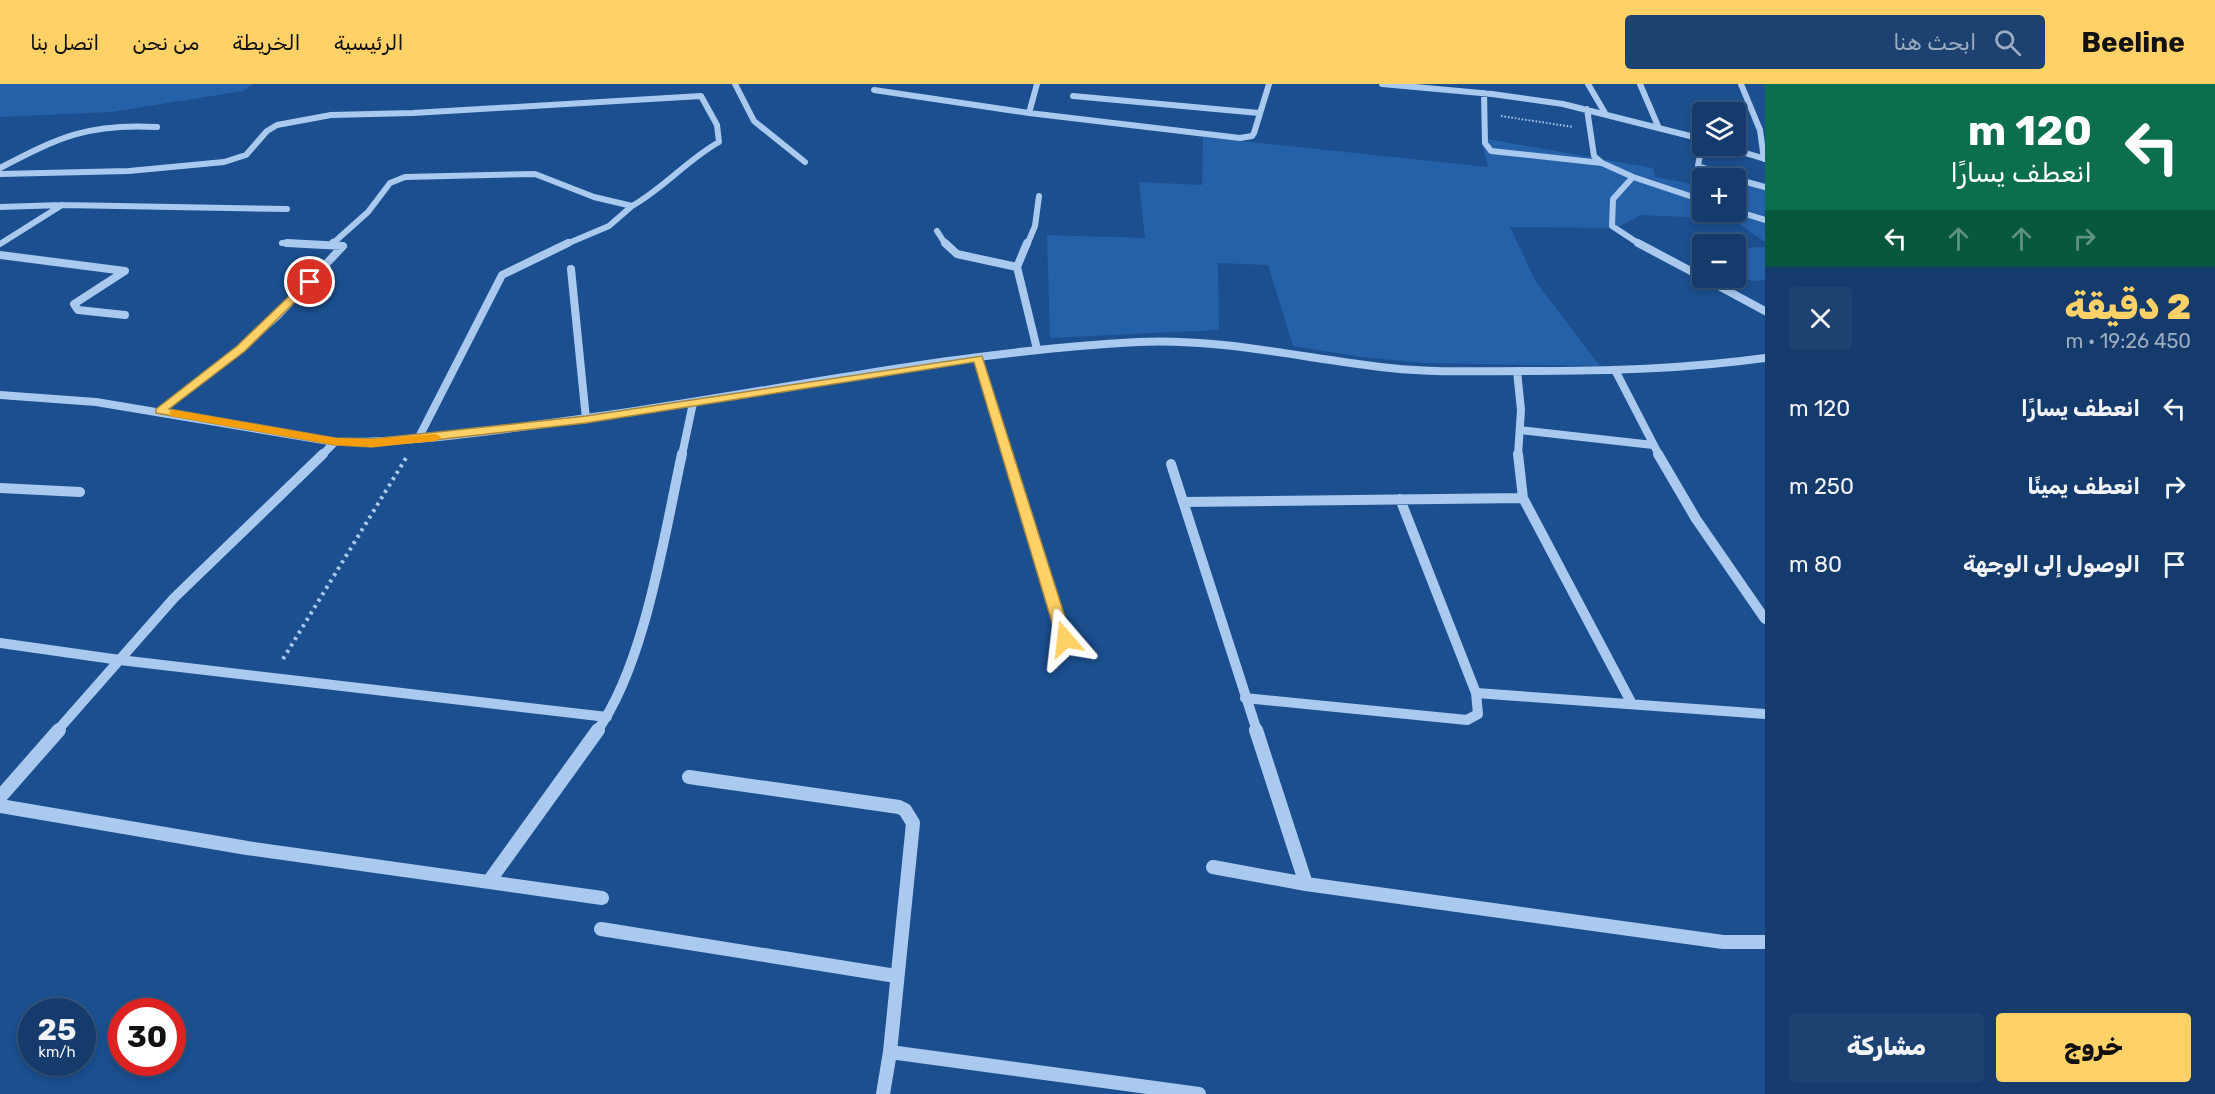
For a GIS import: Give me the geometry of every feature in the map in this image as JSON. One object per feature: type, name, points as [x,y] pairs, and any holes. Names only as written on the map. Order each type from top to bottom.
[{"type":"street","points":[[735,84],[756,124],[768,137],[805,162]]},
{"type":"street","points":[[1029,113],[1037,84]]},
{"type":"street","points":[[874,90],[1029,113],[1240,138],[1252,136],[1269,84]]},
{"type":"street","points":[[1383,84],[1484,93],[1587,109],[1658,126],[1692,138]]},
{"type":"street","points":[[1490,84],[1492,94]]},
{"type":"street","points":[[1588,84],[1605,113]]},
{"type":"street","points":[[1640,84],[1658,126]]},
{"type":"street","points":[[1741,84],[1754,110],[1764,141],[1765,159],[1746,153]]},
{"type":"street","points":[[688,86],[691,96]]},
{"type":"street","points":[[1484,93],[1485,143],[1491,151],[1602,164],[1692,197]]},
{"type":"street","points":[[1073,96],[1259,113]]},
{"type":"street","points":[[0,174],[129,171],[224,162],[246,155],[267,131],[277,125],[331,115],[413,114],[702,97],[717,125],[719,142],[700,153],[656,192],[632,206],[609,226],[535,257],[502,275],[418,440]]},
{"type":"street","points":[[1587,109],[1594,156],[1602,164]]},
{"type":"street","points":[[0,168],[48,142],[76,132],[114,126],[157,127]]},
{"type":"street","points":[[1700,156],[1698,166],[1704,168]]},
{"type":"street","points":[[331,245],[368,212],[390,183],[405,177],[535,174],[594,197],[632,206]]},
{"type":"street","points":[[1633,177],[1613,200],[1612,226],[1621,234],[1692,271]]},
{"type":"street","points":[[1746,182],[1765,187]]},
{"type":"street","points":[[1037,350],[1017,267],[1035,226],[1039,196]]},
{"type":"street","points":[[0,207],[62,205],[287,209]]},
{"type":"street","points":[[0,244],[62,205]]},
{"type":"street","points":[[1746,214],[1765,220]]},
{"type":"street","points":[[937,231],[950,250],[957,254],[1017,267]]},
{"type":"street","points":[[160,411],[241,348],[277,316],[343,248],[331,245],[282,243]]},
{"type":"street","points":[[0,255],[125,271],[74,304],[78,310],[125,315]]},
{"type":"street","points":[[571,269],[586,419]]},
{"type":"street","points":[[1723,288],[1765,311]]},
{"type":"street","points":[[0,395],[56,398],[160,411],[335,442],[372,443],[418,440],[586,419],[1037,350],[1141,342],[1207,341],[1390,368],[1517,371],[1615,370],[1765,358]]},
{"type":"street","points":[[978,358],[1065,639]]},
{"type":"street","points":[[1615,370],[1653,445],[1696,519],[1765,619]]},
{"type":"street","points":[[1517,371],[1520,430],[1518,452],[1523,498],[1632,704]]},
{"type":"street","points":[[490,880],[607,717],[632,661],[660,556],[693,404]]},
{"type":"street","points":[[1520,430],[1653,445]]},
{"type":"street","points":[[0,797],[174,598],[335,442]]},
{"type":"street","points":[[1171,464],[1306,885]]},
{"type":"street","points":[[0,488],[80,492]]},
{"type":"street","points":[[1184,502],[1523,498]]},
{"type":"street","points":[[1245,698],[1467,720],[1478,714],[1476,693],[1400,499]]},
{"type":"street","points":[[0,643],[120,660],[607,717]]},
{"type":"street","points":[[1476,693],[1765,714]]},
{"type":"street","points":[[688,777],[905,810],[914,823],[896,976],[890,1052],[883,1094]]},
{"type":"street","points":[[0,806],[247,848],[490,880],[602,898]]},
{"type":"street","points":[[1213,867],[1306,885],[1723,942],[1765,942]]},
{"type":"street","points":[[601,929],[896,976]]},
{"type":"street","points":[[890,1052],[1199,1094]]},
{"type":"path","points":[[1485,113],[1589,129]]},
{"type":"path","points":[[272,678],[418,440]]},
{"type":"shaded area","points":[[0,84],[254,84],[243,91],[112,112],[0,117]]},
{"type":"shaded area","points":[[1203,137],[1488,167],[1481,138],[1653,168],[1655,177],[1692,184],[1692,217],[1641,215],[1617,228],[1510,227],[1536,282],[1600,366],[1423,363],[1361,357],[1293,346],[1268,265],[1218,263],[1219,330],[1050,338],[1047,235],[1145,238],[1139,182],[1202,185]]},
{"type":"shaded area","points":[[1746,178],[1765,183],[1765,242],[1736,222],[1746,222]]},
{"type":"shaded area","points":[[1765,247],[1765,280],[1751,281],[1746,277],[1746,248]]},
{"type":"slow traffic","points":[[174,414],[335,442],[372,443],[436,437]]},
{"type":"route","points":[[310,282],[241,348],[160,411],[335,442],[372,443],[418,440],[693,404],[858,375],[978,358],[999,418],[1020,497],[1065,639]]}]
